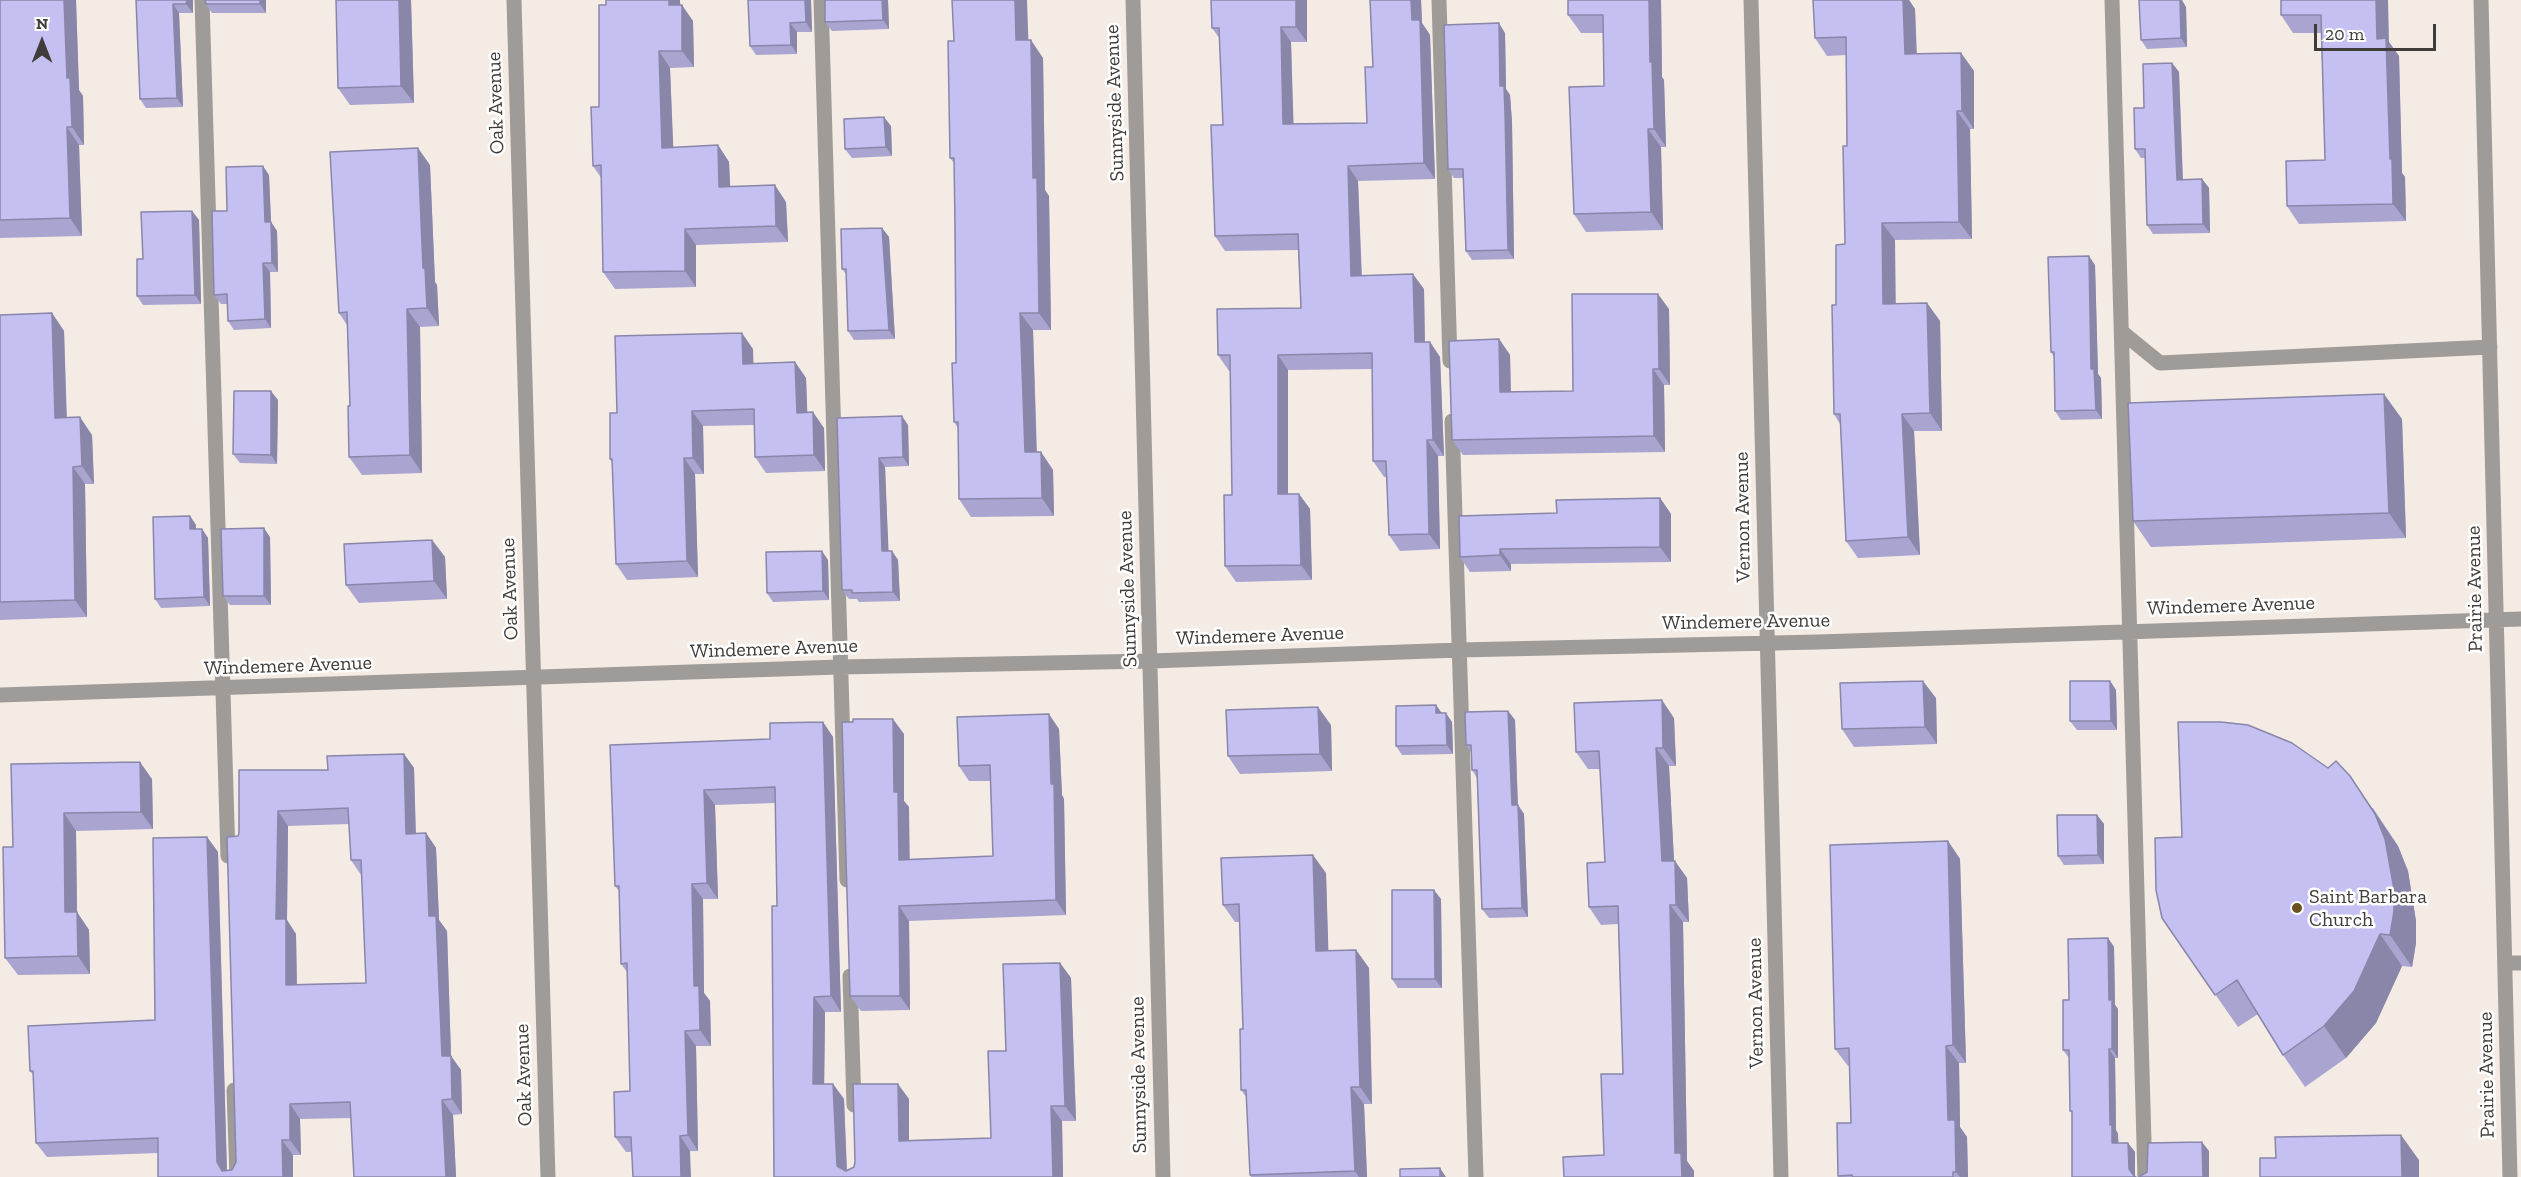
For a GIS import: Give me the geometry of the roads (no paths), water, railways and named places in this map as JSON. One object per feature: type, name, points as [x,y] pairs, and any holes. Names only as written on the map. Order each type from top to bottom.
[{"type":"street","points":[[202,0],[228,873]]},
{"type":"street","name":"Oak Avenue","points":[[514,0],[548,1177]]},
{"type":"street","points":[[821,0],[847,892]]},
{"type":"street","name":"Sunnyside Avenue","points":[[1133,0],[1163,1177]]},
{"type":"street","points":[[1439,0],[1451,382]]},
{"type":"street","name":"Vernon Avenue","points":[[1751,0],[1781,1177]]},
{"type":"street","points":[[2112,0],[2145,1177]]},
{"type":"street","name":"Prairie Avenue","points":[[2481,0],[2510,1177]]},
{"type":"street","points":[[2122,332],[2160,363],[2490,347]]},
{"type":"street","points":[[1452,406],[1476,1177]]},
{"type":"street","name":"Windemere Avenue","points":[[0,695],[840,667],[1151,661],[2521,619]]},
{"type":"street","points":[[850,963],[855,1118]]},
{"type":"street","points":[[2505,963],[2521,963]]},
{"type":"street","points":[[234,1072],[237,1177]]},
{"type":"place","name":"Saint Barbara Church","points":[[2297,908]]}]
